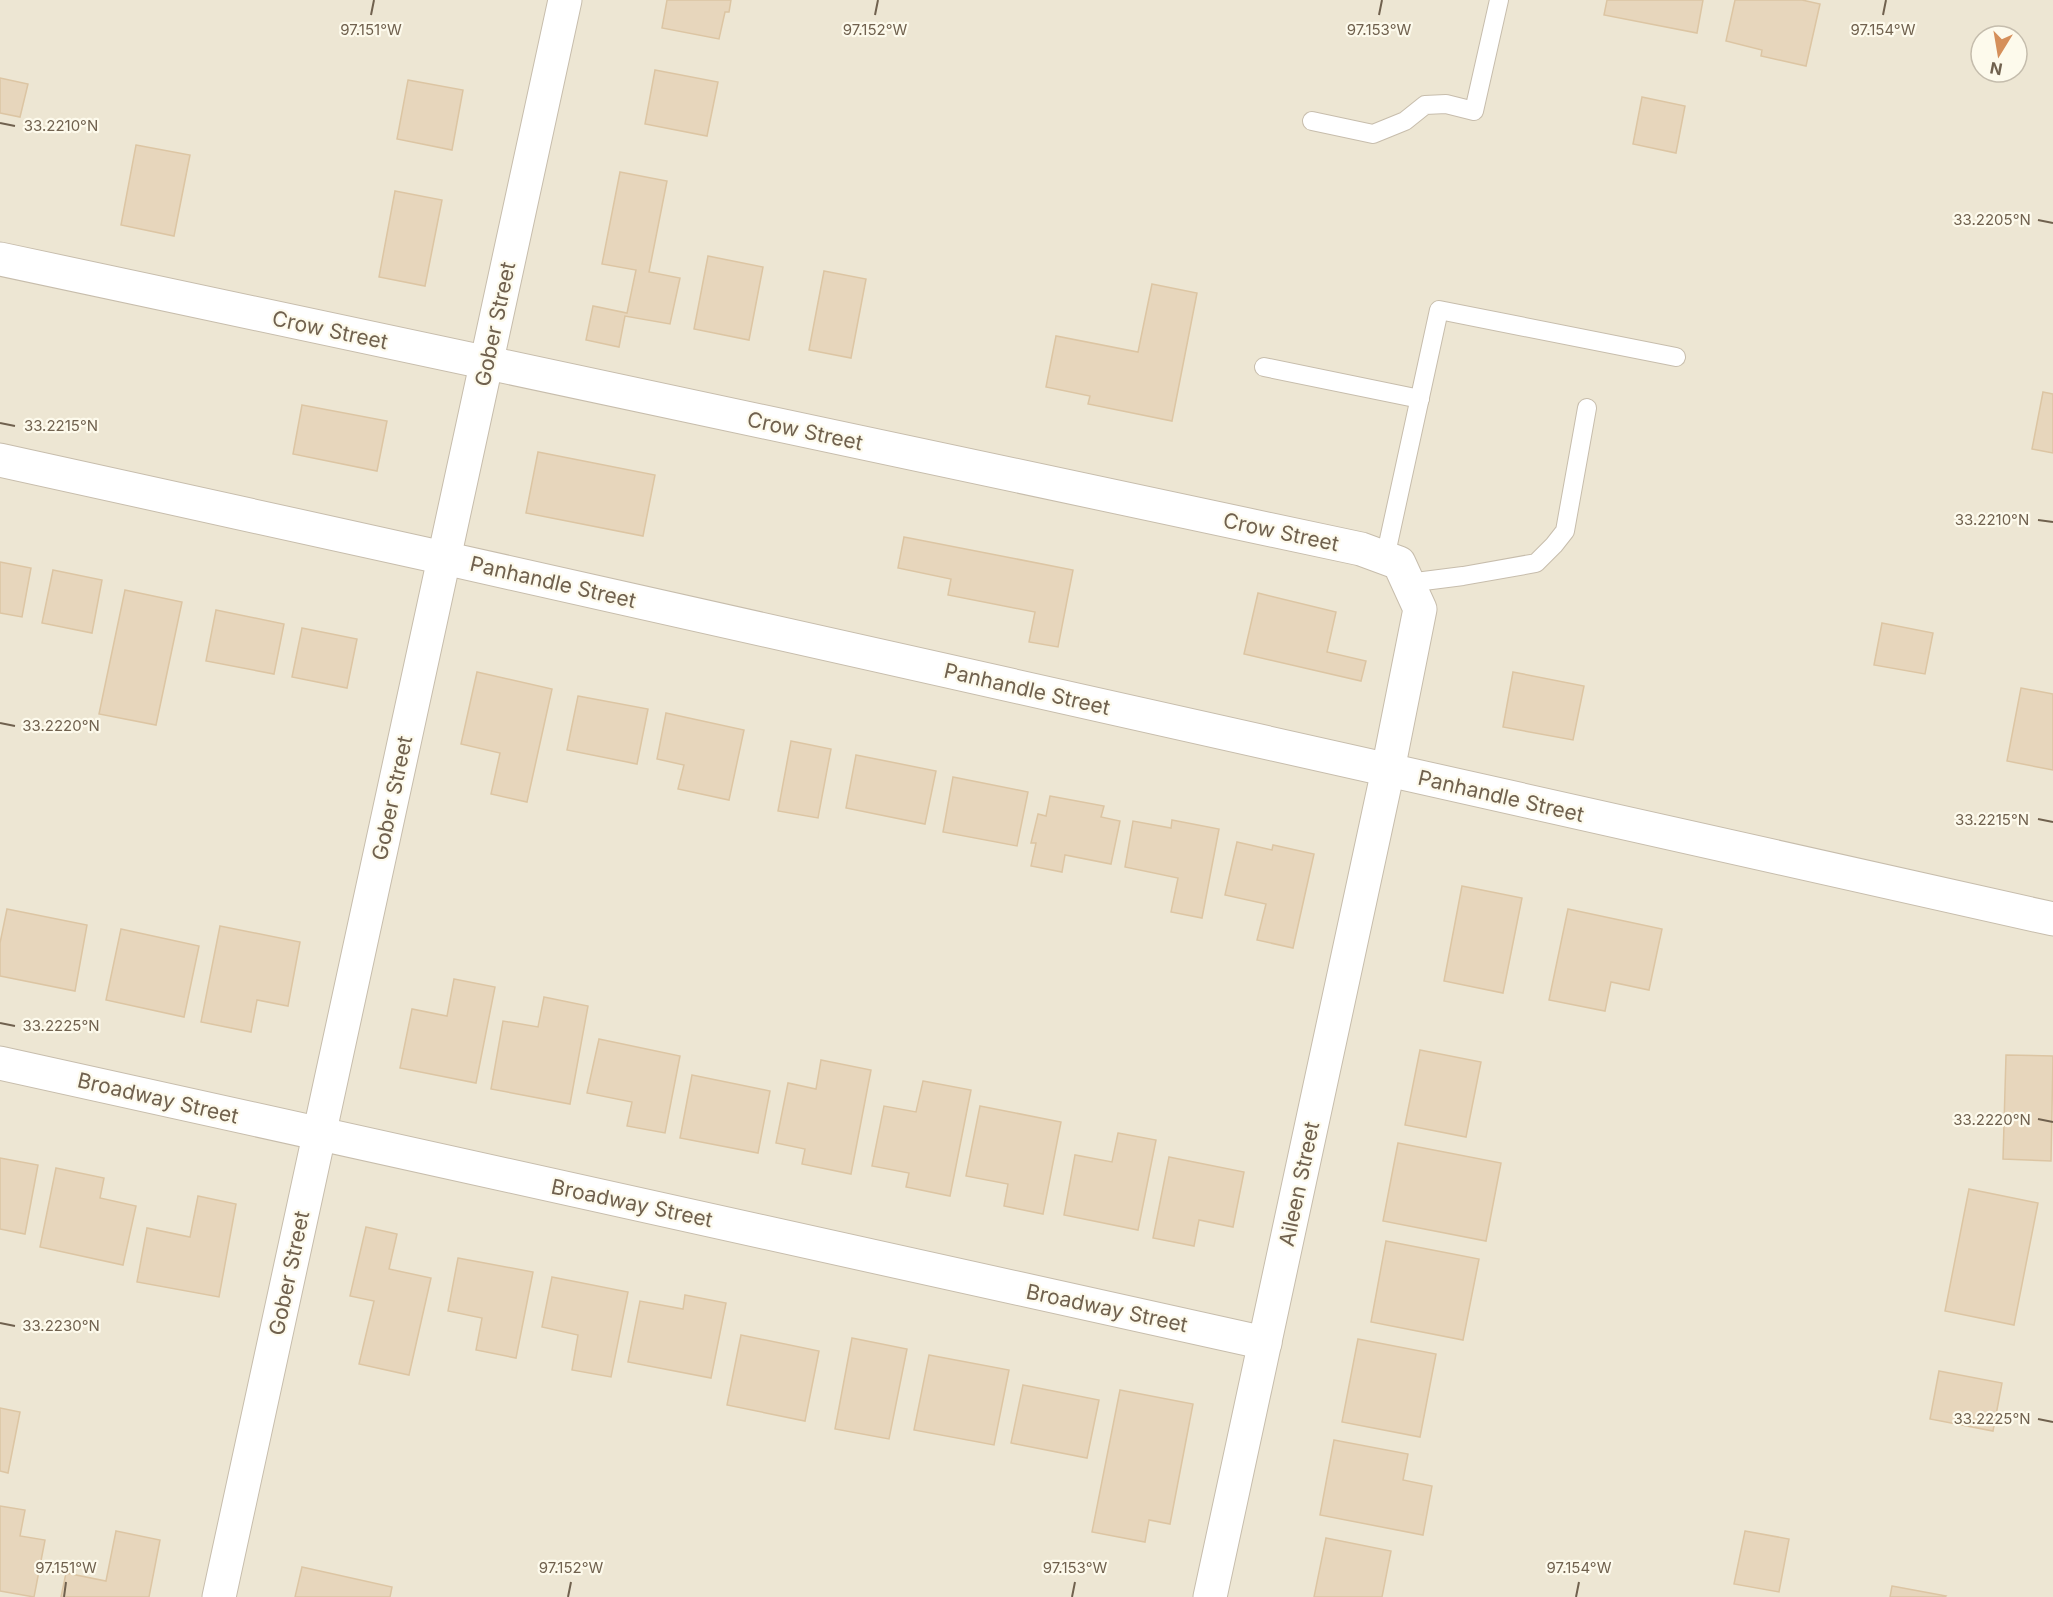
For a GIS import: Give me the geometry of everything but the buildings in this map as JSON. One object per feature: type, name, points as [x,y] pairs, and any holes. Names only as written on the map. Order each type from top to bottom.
[{"type":"street","name":"Gober Street","points":[[219,1597],[565,0]]},
{"type":"street","name":"Crow Street","points":[[0,259],[1349,547],[1399,563],[1420,609],[1388,770]]},
{"type":"street","name":"Panhandle Street","points":[[0,460],[2053,919]]},
{"type":"street","name":"Aileen Street","points":[[1210,1597],[1388,770]]},
{"type":"street","name":"Broadway Street","points":[[0,1063],[1265,1343]]},
{"type":"lane","points":[[1312,121],[1373,134],[1405,121],[1425,105],[1446,104],[1474,111],[1499,0]]},
{"type":"lane","points":[[1385,558],[1439,310],[1676,357]]},
{"type":"lane","points":[[1264,367],[1420,399]]},
{"type":"lane","points":[[1408,583],[1536,563],[1565,531],[1587,408]]},
{"type":"shaded area","points":[[0,0],[2053,0],[2053,1597],[0,1597]]}]
